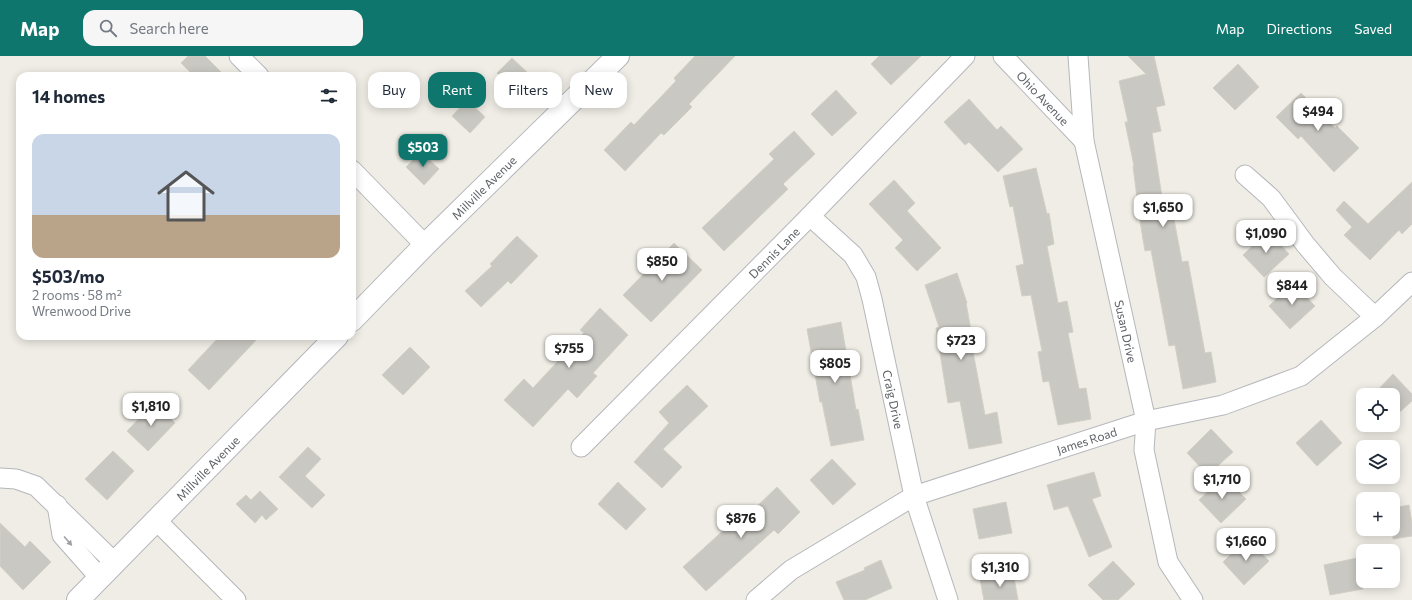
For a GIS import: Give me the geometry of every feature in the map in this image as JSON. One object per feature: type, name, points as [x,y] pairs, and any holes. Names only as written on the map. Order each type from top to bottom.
[{"type":"main road","name":"Millville Avenue","points":[[356,316],[425,245],[618,56]]},
{"type":"main road","name":"Millville Avenue","points":[[78,600],[333,340]]},
{"type":"street","points":[[239,56],[255,72]]},
{"type":"street","name":"Dennis Lane","points":[[581,447],[810,216],[965,56]]},
{"type":"street","name":"Ohio Avenue","points":[[1003,56],[1084,141]]},
{"type":"street","name":"Susan Drive","points":[[1078,56],[1084,141],[1146,421],[1144,450],[1168,562],[1193,600]]},
{"type":"street","points":[[356,174],[425,245]]},
{"type":"street","points":[[1245,175],[1271,198],[1305,244],[1333,277],[1375,317]]},
{"type":"street","name":"Craig Drive","points":[[810,216],[853,255],[866,277],[914,496],[948,600]]},
{"type":"street","name":"James Road","points":[[756,600],[791,570],[914,496],[1146,421],[1224,405],[1301,376],[1375,317],[1412,282]]},
{"type":"street","points":[[0,478],[16,479],[36,486],[57,505],[62,535],[108,571]]},
{"type":"street","points":[[157,521],[236,600]]},
{"type":"building","points":[[188,56],[205,56],[221,72],[190,72],[181,63]]},
{"type":"building","points":[[695,56],[735,56],[689,104],[692,107],[664,135],[661,133],[625,171],[604,150],[631,122],[634,125],[676,81],[674,78]]},
{"type":"building","points":[[879,56],[921,56],[891,85],[871,64]]},
{"type":"building","points":[[1128,56],[1154,56],[1165,105],[1156,107],[1161,131],[1152,133],[1165,216],[1173,214],[1182,262],[1188,261],[1205,353],[1211,352],[1216,382],[1183,389],[1175,345],[1169,346],[1151,250],[1145,251],[1134,166],[1125,122],[1128,122],[1119,81],[1146,74]]},
{"type":"building","points":[[512,58],[527,72],[498,72]]},
{"type":"building","points":[[1238,64],[1259,87],[1235,110],[1213,88]]},
{"type":"building","points":[[836,90],[857,113],[832,136],[811,114]]},
{"type":"building","points":[[1301,93],[1335,128],[1337,126],[1359,148],[1334,172],[1301,136],[1298,139],[1276,117]]},
{"type":"building","points":[[969,99],[997,130],[1001,126],[1023,149],[998,172],[969,142],[965,145],[944,122]]},
{"type":"building","points":[[460,108],[475,108],[485,117],[470,133],[452,116]]},
{"type":"building","points":[[794,131],[815,154],[783,184],[788,189],[724,251],[702,228],[774,159],[769,154]]},
{"type":"building","points":[[421,152],[439,169],[424,185],[406,167]]},
{"type":"building","points":[[1036,168],[1047,214],[1049,213],[1054,244],[1047,246],[1058,303],[1067,301],[1073,332],[1068,333],[1079,389],[1086,388],[1091,419],[1058,425],[1049,381],[1043,382],[1038,352],[1042,351],[1031,295],[1022,296],[1016,266],[1024,264],[1013,206],[1010,207],[1003,176]]},
{"type":"building","points":[[894,180],[915,203],[907,211],[941,248],[917,271],[895,248],[903,240],[869,204]]},
{"type":"building","points":[[1412,182],[1412,224],[1402,234],[1399,230],[1370,260],[1344,235],[1352,227],[1336,210],[1344,201],[1368,224]]},
{"type":"building","points":[[1268,231],[1289,254],[1264,277],[1243,255]]},
{"type":"building","points":[[517,236],[538,256],[511,284],[508,281],[481,307],[465,291],[492,266],[490,264]]},
{"type":"building","points":[[674,243],[702,270],[651,322],[623,295]]},
{"type":"building","points":[[957,273],[967,303],[975,352],[973,352],[985,415],[997,412],[1002,443],[969,449],[960,401],[948,403],[936,328],[939,327],[925,285]]},
{"type":"building","points":[[1293,283],[1315,306],[1290,329],[1269,306]]},
{"type":"building","points":[[600,308],[628,335],[593,373],[597,376],[577,398],[568,389],[533,427],[504,400],[524,379],[533,388],[584,333],[580,330]]},
{"type":"building","points":[[841,322],[856,410],[858,409],[864,440],[831,446],[822,402],[820,402],[807,329]]},
{"type":"building","points":[[216,340],[256,340],[209,390],[188,370]]},
{"type":"building","points":[[410,347],[430,367],[403,395],[382,375]]},
{"type":"building","points":[[1393,374],[1412,394],[1412,401],[1400,412],[1400,388],[1380,388]]},
{"type":"building","points":[[687,385],[708,406],[663,449],[682,467],[662,488],[634,462],[669,423],[659,412]]},
{"type":"building","points":[[154,403],[175,423],[148,451],[127,431]]},
{"type":"building","points":[[1321,420],[1342,443],[1317,466],[1296,443]]},
{"type":"building","points":[[1211,429],[1233,452],[1208,475],[1187,453]]},
{"type":"building","points":[[308,447],[321,459],[305,476],[325,495],[312,508],[279,477]]},
{"type":"building","points":[[113,451],[134,471],[107,500],[85,479]]},
{"type":"building","points":[[832,459],[856,484],[833,505],[810,480]]},
{"type":"building","points":[[1094,472],[1101,496],[1092,499],[1112,547],[1089,557],[1068,506],[1054,510],[1047,485]]},
{"type":"building","points":[[1224,477],[1246,499],[1221,523],[1199,500]]},
{"type":"building","points":[[618,482],[646,509],[626,530],[598,504]]},
{"type":"building","points":[[777,487],[800,512],[778,534],[774,530],[706,591],[683,567],[747,509],[750,513]]},
{"type":"building","points":[[260,491],[278,509],[266,520],[262,515],[255,523],[236,504],[246,495],[251,500]]},
{"type":"building","points":[[1006,502],[1012,533],[979,539],[973,509]]},
{"type":"building","points":[[1409,505],[1412,523],[1412,536],[1393,539],[1393,536],[1400,536],[1400,507]]},
{"type":"building","points":[[0,523],[25,547],[30,541],[51,562],[23,590],[0,566]]},
{"type":"building","points":[[1247,539],[1269,561],[1244,585],[1223,562]]},
{"type":"building","points":[[1356,558],[1356,588],[1363,589],[1330,595],[1324,565]]},
{"type":"building","points":[[881,560],[892,588],[865,600],[844,600],[836,582],[865,570],[864,568]]},
{"type":"building","points":[[1113,561],[1135,584],[1118,600],[1103,600],[1088,585]]},
{"type":"building","points":[[1013,572],[1018,600],[984,600],[980,579]]}]
